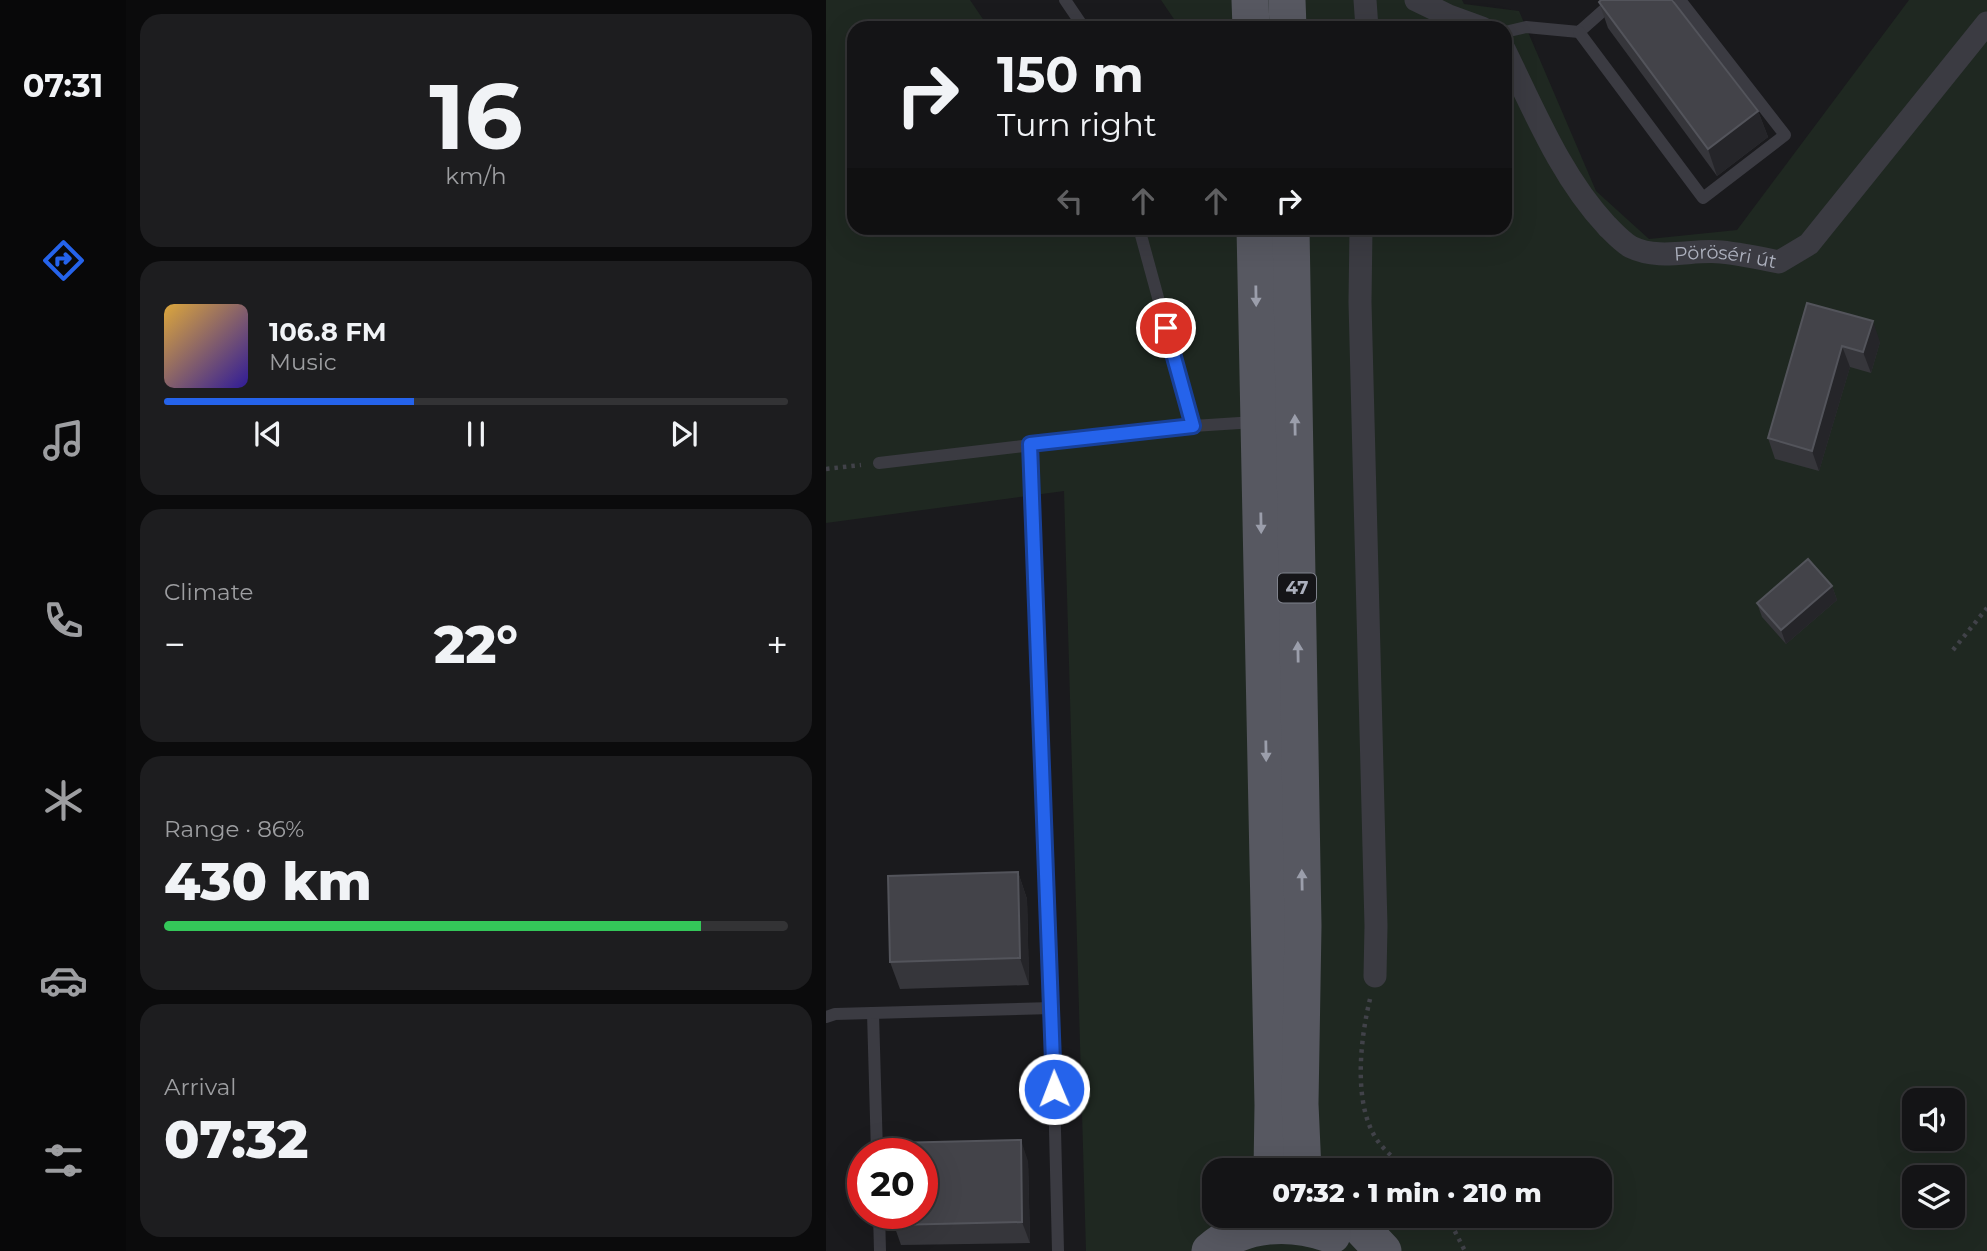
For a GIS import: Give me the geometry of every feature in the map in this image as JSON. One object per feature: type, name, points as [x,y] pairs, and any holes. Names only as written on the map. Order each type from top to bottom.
[{"type":"main road","points":[[1250,0],[1251,21]]},
{"type":"main road","points":[[1287,0],[1288,21]]},
{"type":"main road","name":"47","points":[[1255,235],[1258,422],[1286,949],[1302,1158]]},
{"type":"main road","name":"47","points":[[1272,1158],[1273,1105],[1286,949],[1291,235]]},
{"type":"main road","name":"47","points":[[1255,1158],[1255,1105],[1286,949]]},
{"type":"main road","name":"47","points":[[1286,949],[1322,1158]]},
{"type":"main road","points":[[1210,1251],[1220,1242],[1254,1228],[1337,1230],[1383,1251]]},
{"type":"street","points":[[1365,0],[1366,21]]},
{"type":"street","points":[[1416,0],[1463,21]]},
{"type":"street","name":"Pöröséri út","points":[[1512,65],[1549,141],[1574,182],[1595,213],[1632,247],[1670,254],[1720,251],[1779,262],[1809,244],[1987,23]]},
{"type":"street","points":[[1361,235],[1360,302],[1376,926],[1375,976]]},
{"type":"lane","points":[[1065,0],[1079,21]]},
{"type":"lane","points":[[1512,30],[1526,27],[1579,32],[1615,0]]},
{"type":"lane","points":[[1579,32],[1703,198],[1784,135],[1680,0]]},
{"type":"lane","points":[[1141,235],[1193,426]]},
{"type":"lane","points":[[879,463],[1193,426],[1258,422]]},
{"type":"lane","points":[[1030,444],[1052,1008],[1058,1251]]},
{"type":"lane","points":[[826,1017],[835,1014],[1052,1008]]},
{"type":"lane","points":[[873,1013],[877,1138]]},
{"type":"lane","points":[[879,1229],[880,1251]]},
{"type":"path","points":[[826,469],[879,463]]},
{"type":"path","points":[[1953,650],[1987,608]]},
{"type":"path","points":[[1375,976],[1360,1053],[1367,1121],[1379,1143],[1395,1158]]},
{"type":"path","points":[[1453,1228],[1465,1251]]},
{"type":"shaded area","points":[[826,0],[970,0],[984,21],[847,21],[847,235],[1512,235],[1512,21],[1175,21],[1161,0],[1462,0],[1464,4],[1519,11],[1596,191],[1649,239],[1737,230],[1909,0],[1987,0],[1987,1251],[1086,1251],[1064,491],[826,523]]},
{"type":"building","points":[[1672,0],[1758,111],[1708,149],[1599,2]]},
{"type":"building","points":[[1807,303],[1873,321],[1863,352],[1842,346],[1812,451],[1768,438]]},
{"type":"building","points":[[1808,559],[1832,586],[1781,630],[1757,603]]},
{"type":"building","points":[[1018,872],[1020,958],[890,962],[888,876]]},
{"type":"building","points":[[1021,1140],[1022,1222],[938,1224],[938,1142]]},
{"type":"route","points":[[1054,1089],[1030,444],[1193,426],[1166,328]]}]
